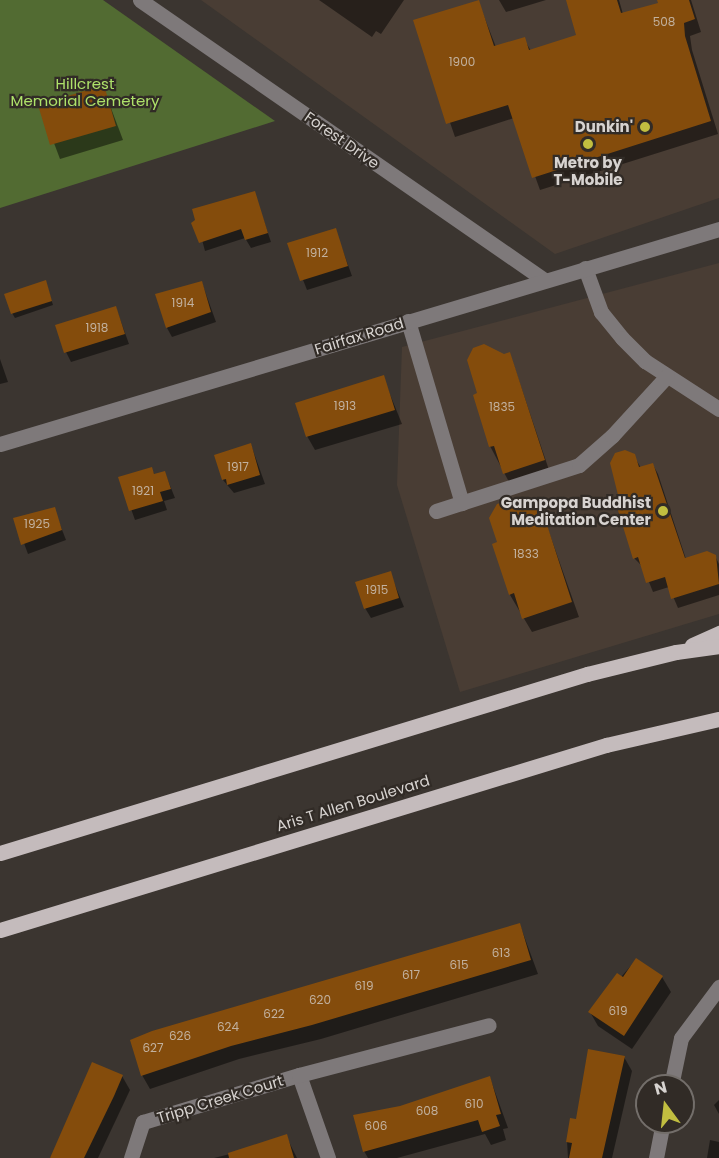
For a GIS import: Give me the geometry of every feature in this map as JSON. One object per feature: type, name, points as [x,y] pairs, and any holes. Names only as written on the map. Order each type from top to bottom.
[{"type":"main road","points":[[676,652],[719,633]]},
{"type":"main road","points":[[0,853],[587,674],[676,652],[719,646]]},
{"type":"main road","name":"Aris T Allen Boulevard","points":[[0,930],[606,745],[719,719]]},
{"type":"street","name":"Forest Drive","points":[[140,0],[544,280]]},
{"type":"street","name":"Fairfax Road","points":[[0,444],[719,229]]},
{"type":"street","points":[[585,268],[601,312],[645,361],[719,409]]},
{"type":"street","points":[[408,321],[462,503]]},
{"type":"street","points":[[436,511],[579,465],[612,436],[667,376]]},
{"type":"street","points":[[674,1074],[681,1038],[719,987]]},
{"type":"street","name":"Tripp Creek Court","points":[[131,1158],[143,1122],[299,1075],[489,1025]]},
{"type":"street","name":"Tripp Creek Court","points":[[299,1075],[328,1158]]},
{"type":"street","points":[[656,1158],[661,1134]]},
{"type":"shaded area","points":[[201,0],[719,0],[719,198],[555,254]]},
{"type":"shaded area","points":[[719,263],[719,614],[460,692],[397,485],[402,347]]},
{"type":"green space","name":"Hillcrest Memorial Cemetery","points":[[0,0],[103,0],[275,121],[0,208]]},
{"type":"building","points":[[479,0],[494,46],[525,37],[529,50],[576,35],[566,0],[617,0],[621,13],[658,3],[657,0],[689,0],[695,19],[684,23],[685,36],[711,121],[532,178],[508,105],[446,124],[413,20]]},
{"type":"building","points":[[104,85],[116,126],[50,145],[38,105]]},
{"type":"building","points":[[255,191],[268,233],[245,240],[241,229],[199,243],[191,223],[195,220],[192,209]]},
{"type":"building","points":[[336,228],[348,266],[300,281],[287,243]]},
{"type":"building","points":[[46,280],[52,301],[11,314],[4,294]]},
{"type":"building","points":[[202,281],[211,312],[166,328],[155,294]]},
{"type":"building","points":[[116,306],[125,334],[64,353],[55,325]]},
{"type":"building","points":[[484,344],[504,354],[510,352],[545,460],[503,474],[494,446],[489,447],[473,395],[477,393],[467,360],[473,348]]},
{"type":"building","points":[[384,375],[395,410],[306,437],[295,403]]},
{"type":"building","points":[[251,443],[260,475],[227,485],[226,479],[222,480],[214,455]]},
{"type":"building","points":[[625,450],[635,454],[639,467],[653,463],[685,558],[707,551],[716,555],[719,584],[671,599],[665,577],[646,583],[638,557],[633,559],[616,504],[620,503],[610,463],[615,453]]},
{"type":"building","points":[[152,467],[154,474],[165,471],[171,489],[160,492],[163,501],[129,511],[118,477]]},
{"type":"building","points":[[539,500],[572,602],[522,619],[514,593],[509,595],[492,544],[497,542],[489,518],[497,504],[507,501],[517,507]]},
{"type":"building","points":[[55,507],[62,530],[21,545],[13,518]]},
{"type":"building","points":[[391,571],[399,598],[364,609],[355,582]]},
{"type":"building","points":[[520,923],[531,960],[312,1025],[231,1046],[141,1076],[130,1040],[152,1031]]},
{"type":"building","points":[[636,958],[663,976],[624,1036],[588,1012],[617,973],[623,977]]},
{"type":"building","points":[[588,1049],[625,1056],[602,1158],[569,1158],[572,1143],[566,1142],[570,1118],[576,1119]]},
{"type":"building","points":[[92,1062],[123,1075],[114,1096],[84,1158],[50,1158]]},
{"type":"building","points":[[490,1076],[501,1114],[496,1115],[500,1126],[482,1132],[478,1120],[363,1152],[353,1115],[400,1106]]},
{"type":"building","points":[[287,1134],[294,1158],[229,1158],[228,1153]]},
{"type":"place","name":"Dunkin'","points":[[645,127]]},
{"type":"place","name":"Metro by T-Mobile","points":[[588,144]]},
{"type":"place","name":"Gampopa Buddhist Meditation Center","points":[[663,511]]}]
